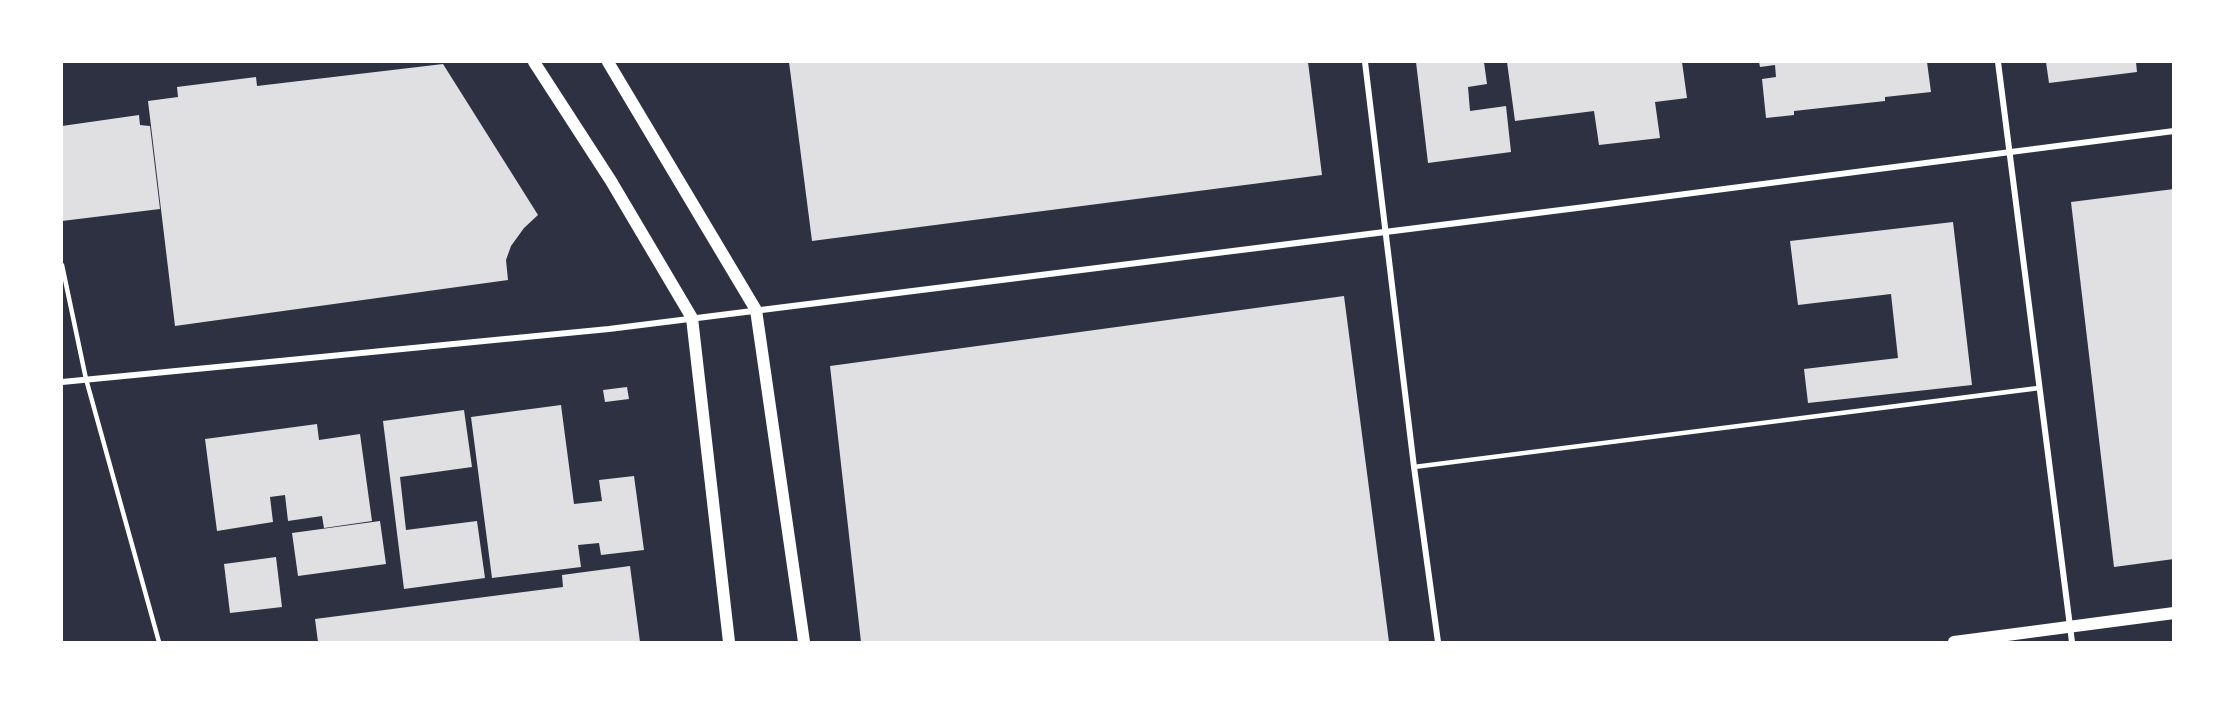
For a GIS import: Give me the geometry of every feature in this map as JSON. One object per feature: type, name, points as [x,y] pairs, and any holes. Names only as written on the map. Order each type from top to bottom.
[{"type":"main road","points":[[534,62],[611,181],[692,318],[729,642]]},
{"type":"main road","points":[[608,62],[756,310],[804,642]]},
{"type":"main road","points":[[1954,642],[2174,613]]},
{"type":"street","points":[[1365,62],[1414,467],[1438,642]]},
{"type":"street","points":[[1998,62],[2072,642]]},
{"type":"street","points":[[62,382],[609,329],[2174,131]]},
{"type":"lane","points":[[62,266],[86,379],[159,642]]},
{"type":"lane","points":[[1414,467],[2039,388]]},
{"type":"building","points":[[789,62],[1308,62],[1322,175],[812,241]]},
{"type":"building","points":[[1416,62],[1484,62],[1487,84],[1468,87],[1470,111],[1506,106],[1511,152],[1428,163]]},
{"type":"building","points":[[1507,62],[1682,62],[1687,98],[1655,102],[1660,138],[1599,145],[1594,111],[1515,121]]},
{"type":"building","points":[[1759,62],[1927,62],[1931,92],[1885,97],[1885,101],[1794,111],[1794,115],[1766,118],[1762,79],[1776,77],[1775,65],[1760,67]]},
{"type":"building","points":[[2046,62],[2136,62],[2137,72],[2049,83]]},
{"type":"building","points":[[443,64],[538,215],[524,228],[511,246],[506,260],[508,280],[175,326],[148,101],[178,97],[177,87],[256,77],[257,86]]},
{"type":"building","points":[[139,115],[140,125],[150,126],[160,209],[62,221],[62,126]]},
{"type":"building","points":[[2174,189],[2174,559],[2114,567],[2071,202]]},
{"type":"building","points":[[1953,222],[1972,385],[1808,403],[1804,369],[1898,358],[1891,294],[1798,305],[1790,241]]},
{"type":"building","points":[[1344,296],[1389,642],[861,642],[830,366]]},
{"type":"building","points":[[627,387],[629,399],[605,402],[603,390]]},
{"type":"building","points":[[561,405],[574,504],[602,501],[599,480],[634,476],[644,550],[601,555],[599,543],[578,545],[581,567],[492,578],[471,417]]},
{"type":"building","points":[[464,410],[472,467],[400,477],[406,530],[477,521],[485,578],[404,589],[383,421]]},
{"type":"building","points":[[317,424],[319,440],[360,434],[372,521],[324,528],[322,516],[288,521],[285,495],[270,497],[273,522],[217,531],[205,439]]},
{"type":"building","points":[[380,521],[386,564],[298,576],[292,533]]},
{"type":"building","points":[[276,557],[282,607],[230,613],[224,564]]},
{"type":"building","points":[[630,566],[640,642],[318,642],[315,619],[563,587],[562,575]]}]
